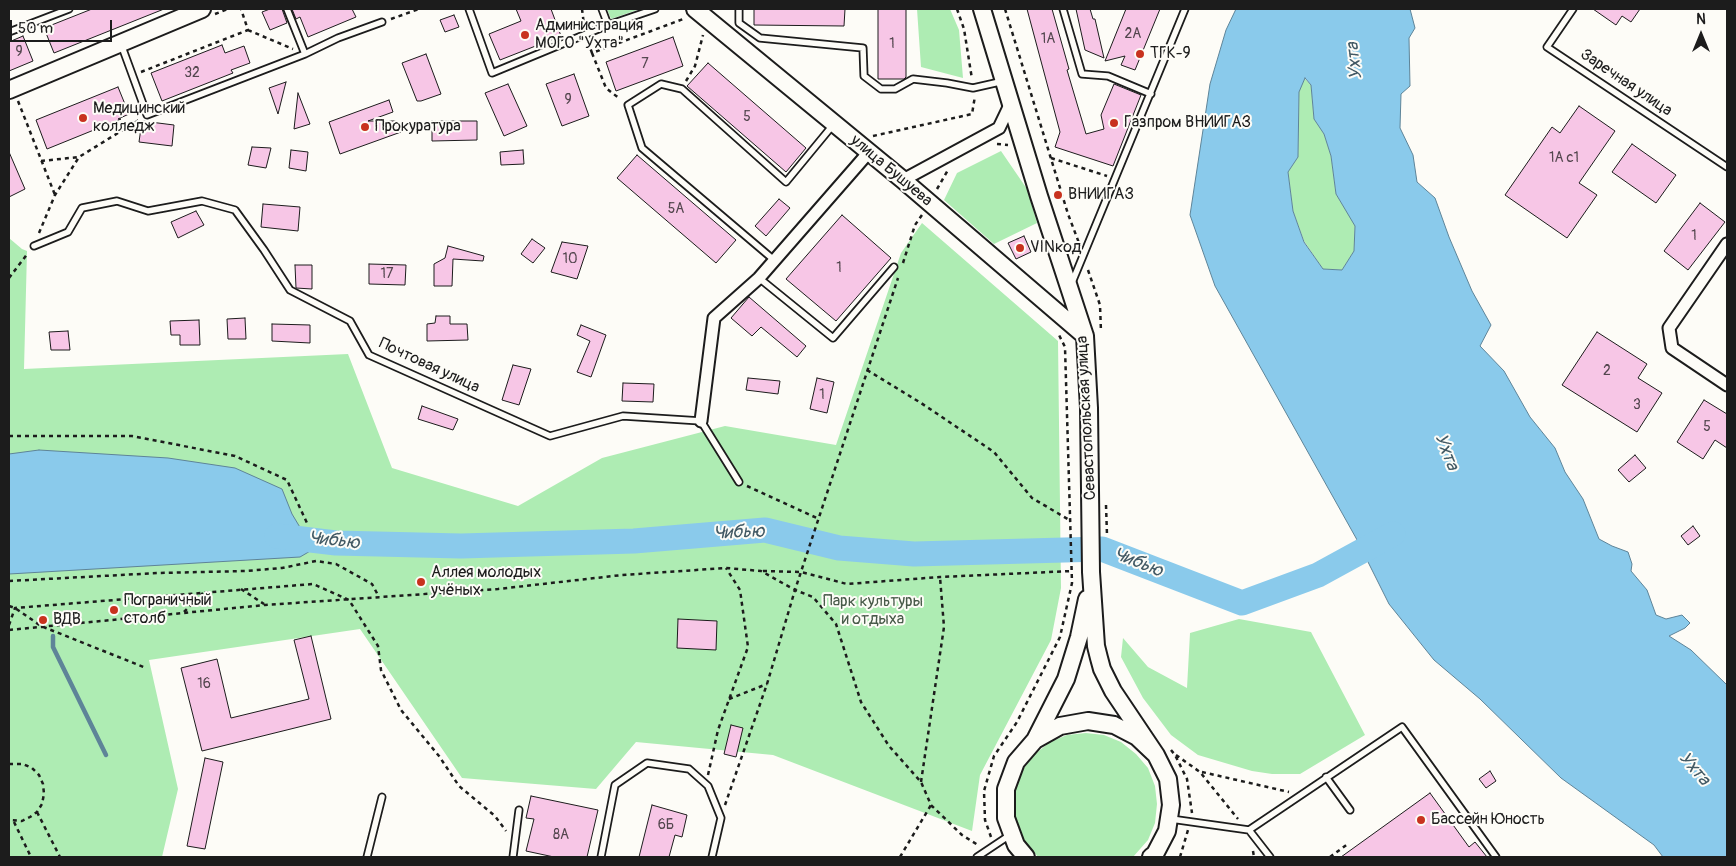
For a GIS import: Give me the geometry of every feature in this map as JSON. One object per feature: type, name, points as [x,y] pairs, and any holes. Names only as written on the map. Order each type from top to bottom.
[{"type":"main road","points":[[12,91],[202,9]]},
{"type":"main road","name":"Севастопольская улица","points":[[982,9],[1039,196],[1085,336],[1088,364],[1092,518],[1091,572],[1096,646],[1102,669],[1118,698],[1156,755]]},
{"type":"main road","name":"улица Бушуева","points":[[693,16],[869,152],[903,180],[923,209],[1085,336]]},
{"type":"main road","name":"Севастопольская улица","points":[[1035,740],[1056,700],[1073,658],[1084,615],[1091,572]]},
{"type":"main road","points":[[1018,848],[1006,818],[1006,789],[1016,762],[1035,740],[1060,726],[1088,721],[1114,725],[1137,737],[1156,755],[1168,779],[1171,805],[1166,857]]},
{"type":"main road","points":[[1151,857],[1155,854],[1168,825]]},
{"type":"street","points":[[903,180],[999,128],[1011,103]]},
{"type":"street","points":[[701,421],[714,318],[759,278],[869,152]]},
{"type":"street","points":[[1727,244],[1669,328],[1672,348],[1727,385]]},
{"type":"lane","points":[[9,32],[69,9]]},
{"type":"lane","points":[[287,9],[305,54]]},
{"type":"lane","points":[[469,9],[492,73],[655,9]]},
{"type":"lane","points":[[602,9],[608,26]]},
{"type":"lane","points":[[739,9],[739,23],[760,38],[863,48],[864,76],[880,89],[895,89],[913,79],[974,88],[1004,82]]},
{"type":"lane","points":[[1063,9],[1082,74],[1108,76],[1151,94]]},
{"type":"lane","points":[[1070,289],[1185,9]]},
{"type":"lane","name":"Заречная улица","points":[[1573,9],[1547,47],[1727,167]]},
{"type":"lane","points":[[121,43],[147,115],[382,22]]},
{"type":"lane","points":[[774,260],[642,148],[628,105],[661,84],[682,89],[786,182],[834,124]]},
{"type":"lane","name":"Почтовая улица","points":[[34,246],[68,232],[82,208],[118,201],[148,211],[202,201],[235,210],[290,290],[350,321],[369,355],[550,436],[623,416],[701,421]]},
{"type":"lane","points":[[759,278],[833,338],[894,267]]},
{"type":"lane","points":[[701,421],[739,482]]},
{"type":"lane","points":[[1168,825],[1246,829],[1402,727],[1496,857]]},
{"type":"lane","points":[[601,857],[614,785],[647,763],[690,769],[708,786],[721,818],[712,857]]},
{"type":"lane","points":[[1326,777],[1350,810]]},
{"type":"lane","points":[[367,857],[382,797]]},
{"type":"lane","points":[[513,857],[519,810]]},
{"type":"lane","points":[[1246,829],[1270,857]]},
{"type":"lane","points":[[977,857],[994,846],[1018,848]]},
{"type":"path","points":[[241,9],[248,30]]},
{"type":"path","points":[[382,22],[419,9]]},
{"type":"path","points":[[582,9],[585,36],[606,88],[628,105]]},
{"type":"path","points":[[592,53],[693,16]]},
{"type":"path","points":[[133,76],[248,30],[305,54]]},
{"type":"path","points":[[682,89],[695,66],[704,33],[711,38]]},
{"type":"path","points":[[12,91],[55,195]]},
{"type":"path","points":[[9,278],[34,246],[55,195],[79,157],[147,115]]},
{"type":"path","points":[[990,147],[998,143],[1011,146]]},
{"type":"path","points":[[41,160],[79,157]]},
{"type":"path","points":[[1051,158],[1116,180]]},
{"type":"path","points":[[721,818],[767,684],[807,553],[916,225],[923,209],[948,168]]},
{"type":"path","points":[[994,846],[985,820],[984,791],[994,756],[1017,722],[1060,637],[1072,583],[1065,347],[1058,332]]},
{"type":"path","points":[[867,370],[921,403],[994,452],[1032,498],[1071,521]]},
{"type":"path","points":[[9,436],[132,436],[235,456],[288,480],[307,523]]},
{"type":"path","points":[[739,482],[819,519]]},
{"type":"path","points":[[9,581],[158,573],[246,571],[282,568],[316,561],[336,564],[372,584],[379,598]]},
{"type":"path","points":[[9,630],[265,604],[498,590],[622,575],[726,568],[801,572],[847,584],[940,577],[1072,571]]},
{"type":"path","points":[[708,786],[708,773],[718,730],[748,647],[740,590],[726,568]]},
{"type":"path","points":[[761,571],[795,590],[813,596],[836,624],[861,702],[889,746],[921,782],[931,805],[962,836],[988,850]]},
{"type":"path","points":[[921,782],[944,627],[940,577]]},
{"type":"path","points":[[15,608],[313,584],[349,600],[378,646],[381,670],[401,710],[439,756],[458,786],[495,816],[516,845]]},
{"type":"path","points":[[241,589],[265,604]]},
{"type":"path","points":[[184,612],[204,592]]},
{"type":"path","points":[[9,606],[42,626],[146,668]]},
{"type":"path","points":[[9,626],[15,608]]},
{"type":"path","points":[[729,699],[767,684]]},
{"type":"path","points":[[1175,754],[1200,772],[1246,829]]},
{"type":"path","points":[[9,764],[23,764],[32,768],[39,775],[43,784],[44,794],[42,804],[37,812],[22,821],[14,822],[9,820]]},
{"type":"path","points":[[1200,772],[1300,794]]},
{"type":"path","points":[[900,857],[931,805]]},
{"type":"path","points":[[37,812],[60,857]]},
{"type":"path","points":[[14,822],[31,857]]},
{"type":"path","points":[[1330,857],[1349,844]]},
{"type":"path","points":[[1253,850],[1254,857]]},
{"type":"green space","points":[[607,9],[640,9],[611,19]]},
{"type":"green space","points":[[917,9],[950,9],[959,30],[963,78],[921,67]]},
{"type":"green space","points":[[1304,78],[1311,85],[1314,119],[1324,134],[1331,156],[1336,194],[1355,225],[1354,251],[1342,270],[1323,269],[1304,241],[1293,211],[1288,172],[1298,157],[1299,92]]},
{"type":"green space","points":[[1001,151],[1027,189],[1037,223],[994,244],[944,200],[957,173]]},
{"type":"green space","name":"Парк культуры и отдыха","points":[[922,223],[1058,341],[1061,588],[1051,640],[980,775],[972,831],[773,755],[636,742],[596,789],[462,778],[360,629],[149,660],[178,789],[162,857],[9,857],[9,238],[27,251],[24,369],[348,354],[392,468],[518,506],[602,458],[725,426],[836,445],[901,253]]},
{"type":"green space","points":[[1239,619],[1311,632],[1365,735],[1300,774],[1272,774],[1252,771],[1198,755],[1171,735],[1143,698],[1121,657],[1123,638],[1148,667],[1187,688],[1190,633]]},
{"type":"green space","points":[[1086,733],[1104,735],[1121,742],[1136,754],[1148,768],[1155,786],[1157,804],[1155,823],[1148,840],[1133,857],[1038,857],[1024,840],[1016,823],[1014,804],[1016,786],[1024,768],[1035,754],[1050,742],[1067,735]]},
{"type":"water","name":"Ухта","points":[[1236,9],[1410,9],[1415,28],[1409,38],[1410,86],[1401,94],[1400,128],[1413,155],[1417,182],[1435,198],[1472,291],[1491,325],[1480,346],[1504,371],[1530,417],[1555,448],[1565,472],[1583,499],[1599,539],[1628,552],[1632,564],[1631,571],[1647,590],[1656,615],[1666,619],[1682,615],[1690,623],[1685,628],[1669,636],[1691,650],[1727,685],[1727,857],[1663,857],[1654,845],[1561,778],[1480,699],[1434,660],[1389,604],[1356,538],[1215,286],[1190,215],[1210,84],[1226,30]],"holes":[[[1305,78],[1311,85],[1314,119],[1324,134],[1331,156],[1336,194],[1355,226],[1354,251],[1342,270],[1323,269],[1304,242],[1293,211],[1288,172],[1298,157],[1299,92]]]},
{"type":"water","points":[[39,450],[168,458],[235,468],[282,489],[292,514],[301,529],[309,530],[312,550],[300,557],[9,574],[9,454]]},
{"type":"building","points":[[92,9],[164,9],[54,53],[44,28]]},
{"type":"building","points":[[270,9],[282,9],[287,23],[270,30],[262,12]]},
{"type":"building","points":[[292,9],[352,9],[356,17],[308,37],[300,17],[296,19]]},
{"type":"building","name":"Администрация МОГО \"Ухта\"","points":[[516,9],[551,9],[561,36],[500,60],[489,34],[521,21]]},
{"type":"building","points":[[754,9],[845,9],[844,26],[754,25]]},
{"type":"building","points":[[878,9],[906,9],[906,77],[904,79],[878,79]]},
{"type":"building","name":"Газпром ВНИИГАЗ","points":[[1027,9],[1052,9],[1069,69],[1067,70],[1086,134],[1104,129],[1101,115],[1114,84],[1141,95],[1113,166],[1055,147],[1060,132]]},
{"type":"building","points":[[1076,9],[1090,9],[1093,19],[1095,19],[1104,58],[1085,50]]},
{"type":"building","points":[[1126,9],[1160,9],[1135,70],[1121,65],[1125,56],[1105,61]]},
{"type":"building","points":[[1593,9],[1640,9],[1631,22],[1622,16],[1616,25]]},
{"type":"building","points":[[454,15],[459,27],[445,32],[440,20]]},
{"type":"building","points":[[23,36],[33,61],[9,71],[9,42]]},
{"type":"building","points":[[673,37],[683,66],[616,91],[606,62]]},
{"type":"building","points":[[222,45],[225,53],[244,46],[250,63],[231,70],[233,73],[162,101],[151,73]]},
{"type":"building","points":[[426,54],[441,94],[417,101],[402,63]]},
{"type":"building","points":[[708,63],[806,148],[786,172],[687,86]]},
{"type":"building","points":[[574,74],[589,116],[562,126],[546,84]]},
{"type":"building","points":[[286,82],[278,114],[269,88]]},
{"type":"building","points":[[508,84],[527,126],[504,136],[485,93]]},
{"type":"building","name":"Медицинский колледж","points":[[118,87],[129,114],[47,149],[36,120]]},
{"type":"building","points":[[298,93],[310,124],[294,129]]},
{"type":"building","name":"Прокуратура","points":[[389,100],[393,112],[368,121],[397,121],[401,132],[340,154],[329,122]]},
{"type":"building","points":[[1579,106],[1615,131],[1579,183],[1597,195],[1567,238],[1505,195],[1552,127],[1560,133]]},
{"type":"building","points":[[142,121],[174,125],[172,146],[139,142]]},
{"type":"building","points":[[432,121],[477,121],[477,140],[432,141]]},
{"type":"building","points":[[1632,144],[1676,175],[1656,203],[1612,172]]},
{"type":"building","points":[[252,147],[271,148],[266,168],[248,165]]},
{"type":"building","points":[[291,150],[308,152],[306,171],[289,168]]},
{"type":"building","points":[[523,150],[524,164],[501,165],[500,152]]},
{"type":"building","points":[[9,152],[25,189],[9,197]]},
{"type":"building","points":[[637,155],[736,240],[716,263],[617,178]]},
{"type":"building","points":[[779,199],[790,208],[766,236],[755,226]]},
{"type":"building","points":[[1700,203],[1725,222],[1688,270],[1664,251]]},
{"type":"building","points":[[263,204],[300,207],[298,231],[261,227]]},
{"type":"building","points":[[196,211],[204,225],[178,238],[171,222]]},
{"type":"building","points":[[842,215],[891,258],[836,321],[786,279]]},
{"type":"building","name":"VINкод","points":[[1024,236],[1031,252],[1016,259],[1008,243]]},
{"type":"building","points":[[532,239],[545,248],[533,263],[521,254]]},
{"type":"building","points":[[562,242],[588,246],[577,279],[551,272]]},
{"type":"building","points":[[448,246],[484,256],[483,261],[453,259],[452,286],[434,286],[434,264],[445,258]]},
{"type":"building","points":[[369,264],[406,265],[405,285],[369,284]]},
{"type":"building","points":[[295,265],[312,265],[312,289],[296,288]]},
{"type":"building","points":[[749,297],[806,346],[797,357],[761,327],[752,336],[731,318]]},
{"type":"building","points":[[436,316],[450,316],[450,324],[467,324],[468,340],[427,341],[427,324],[435,323]]},
{"type":"building","points":[[245,318],[246,339],[228,339],[227,319]]},
{"type":"building","points":[[199,320],[200,345],[180,345],[180,335],[171,335],[170,321]]},
{"type":"building","points":[[272,324],[310,325],[310,343],[272,341]]},
{"type":"building","points":[[581,325],[606,335],[591,377],[577,372],[590,341],[577,335]]},
{"type":"building","points":[[68,331],[70,350],[51,350],[49,332]]},
{"type":"building","points":[[1597,332],[1647,364],[1638,378],[1662,393],[1637,432],[1562,385]]},
{"type":"building","points":[[513,365],[531,369],[519,405],[502,400]]},
{"type":"building","points":[[748,378],[780,381],[778,394],[746,390]]},
{"type":"building","points":[[817,378],[834,382],[827,413],[810,409]]},
{"type":"building","points":[[623,383],[654,384],[653,402],[622,401]]},
{"type":"building","points":[[1704,400],[1727,414],[1727,448],[1715,440],[1703,459],[1677,442]]},
{"type":"building","points":[[422,406],[458,419],[453,430],[418,419]]},
{"type":"building","points":[[1635,455],[1646,468],[1629,482],[1618,470]]},
{"type":"building","points":[[1693,526],[1700,536],[1688,545],[1681,536]]},
{"type":"building","points":[[678,619],[717,621],[716,650],[677,648]]},
{"type":"building","points":[[311,636],[331,719],[202,751],[181,668],[217,659],[231,718],[309,699],[294,640]]},
{"type":"building","points":[[731,725],[743,728],[736,757],[724,754]]},
{"type":"building","points":[[205,758],[223,762],[205,849],[187,846]]},
{"type":"building","points":[[1490,771],[1496,781],[1486,788],[1479,779]]},
{"type":"building","name":"Бассейн Юность","points":[[1430,793],[1469,847],[1475,842],[1487,857],[1341,857]]},
{"type":"building","points":[[531,796],[598,810],[587,857],[554,857],[526,851],[534,819],[526,818]]},
{"type":"building","points":[[652,805],[687,815],[682,837],[675,835],[669,857],[639,857]]},
{"type":"waterway","name":"Чибью","points":[[277,536],[336,543],[461,546],[634,541],[765,530],[839,548],[914,554],[1102,549],[1242,603],[1318,575],[1393,534]]},
{"type":"waterway","points":[[53,636],[53,647],[106,755]]},
{"type":"place","name":"Администрация МОГО \"Ухта\"","points":[[525,35]]},
{"type":"place","name":"ТГК-9","points":[[1140,54]]},
{"type":"place","name":"Медицинский колледж","points":[[83,118]]},
{"type":"place","name":"Газпром ВНИИГАЗ","points":[[1114,123]]},
{"type":"place","name":"Прокуратура","points":[[365,127]]},
{"type":"place","name":"ВНИИГАЗ","points":[[1058,195]]},
{"type":"place","name":"VINкод","points":[[1020,248]]},
{"type":"place","name":"Аллея молодых учёных","points":[[421,582]]},
{"type":"place","name":"Пограничный столб","points":[[114,610]]},
{"type":"place","name":"ВДВ","points":[[43,620]]},
{"type":"place","name":"Бассейн Юность","points":[[1421,820]]}]
